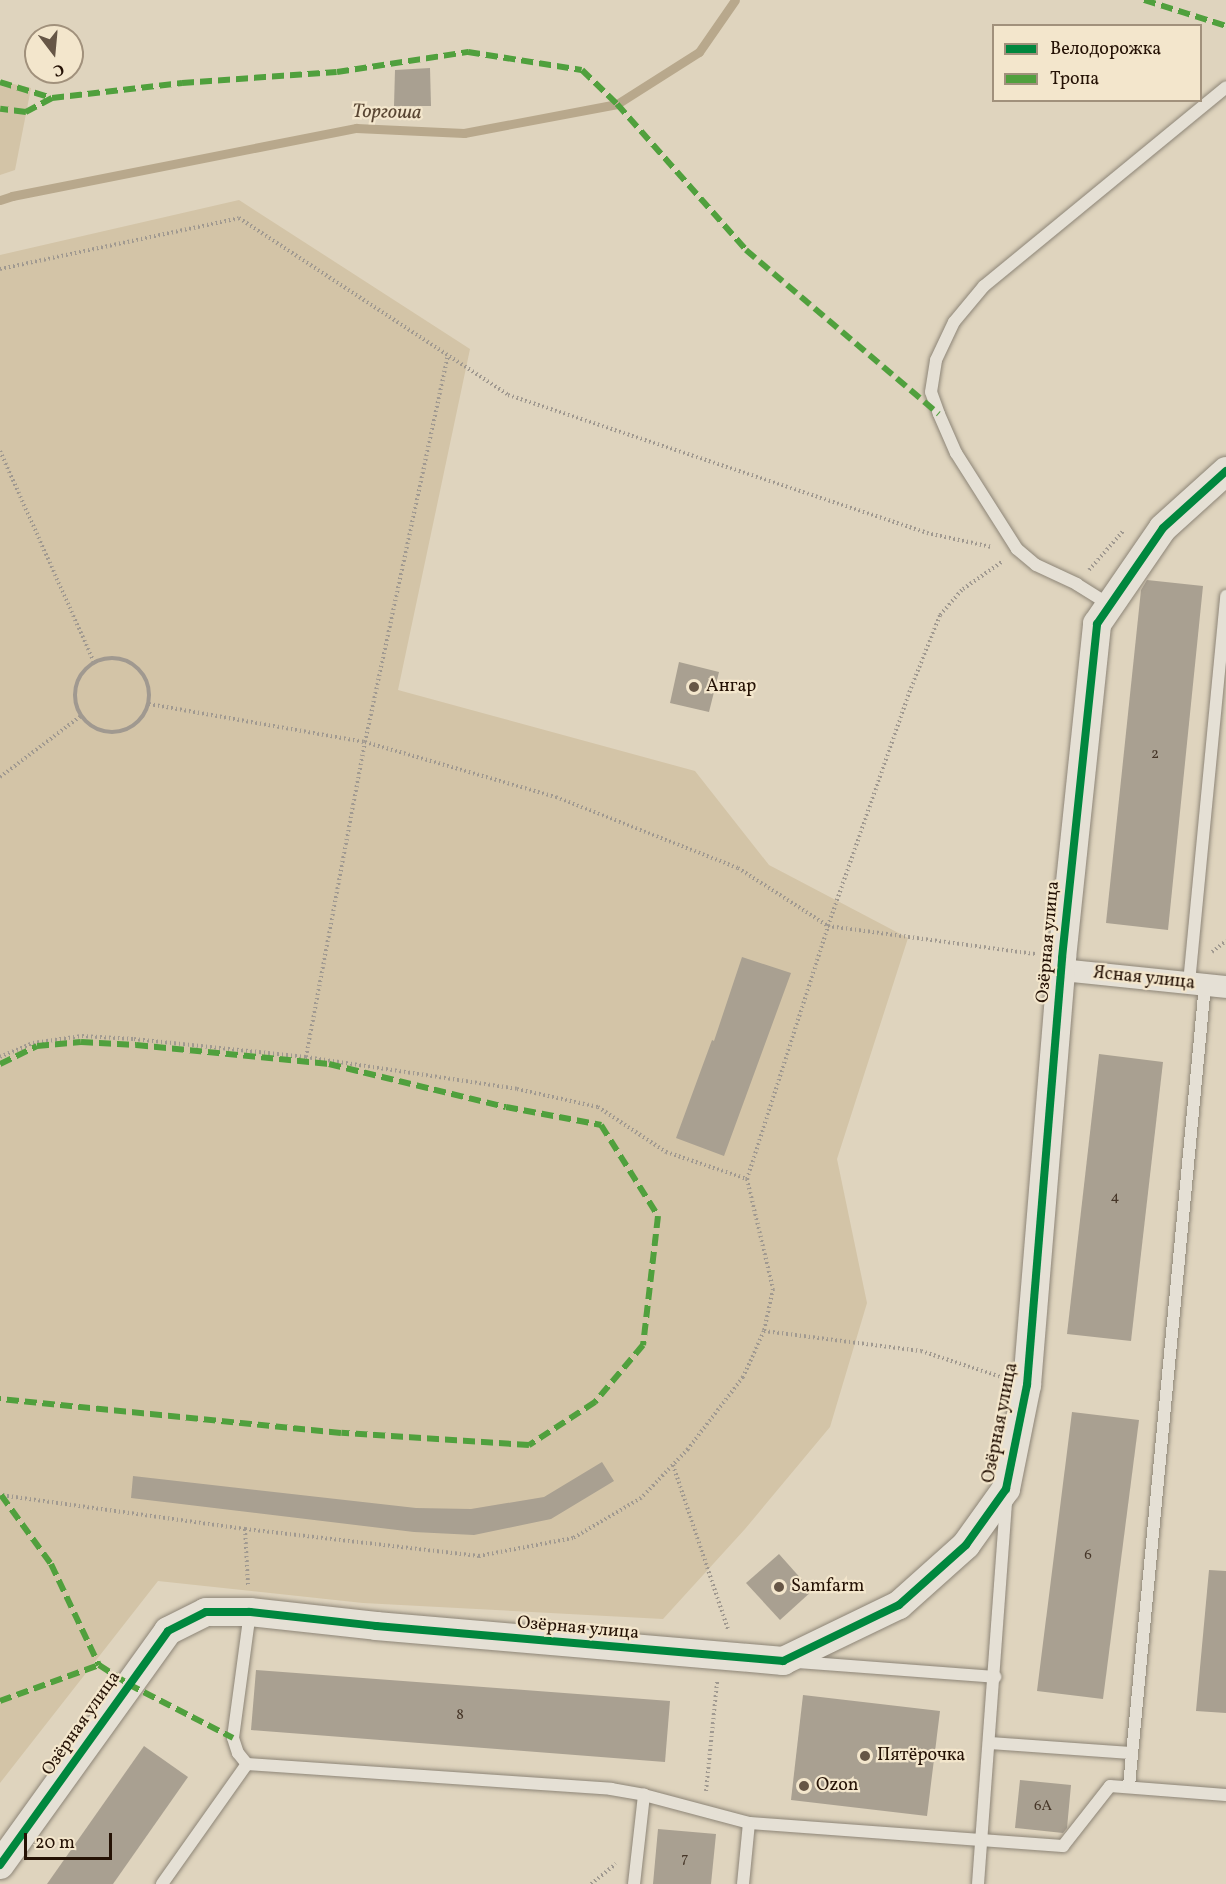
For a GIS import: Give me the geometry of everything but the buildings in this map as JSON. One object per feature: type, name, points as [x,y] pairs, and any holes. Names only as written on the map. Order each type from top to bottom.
[{"type":"street","name":"Озёрная улица","points":[[0,1865],[168,1631],[206,1612],[250,1612],[399,1628],[783,1660],[898,1605],[966,1545],[1006,1489],[1027,1385],[1052,963],[1097,624],[1162,528],[1226,471]]},
{"type":"street","name":"Ясная улица","points":[[1052,963],[1207,985]]},
{"type":"lane","points":[[1110,605],[1077,584],[1036,565],[1017,549],[956,453],[939,414],[931,392],[936,360],[954,322],[984,286],[1226,87]]},
{"type":"lane","points":[[1129,1786],[1207,985],[1226,596]]},
{"type":"lane","points":[[978,1884],[995,1677],[1006,1489]]},
{"type":"lane","points":[[250,1612],[233,1738],[238,1753],[247,1764],[610,1789],[644,1795],[749,1823],[981,1842],[1063,1846],[1110,1786],[1226,1795]]},
{"type":"lane","points":[[783,1660],[995,1677]]},
{"type":"lane","points":[[989,1743],[1132,1753]]},
{"type":"lane","points":[[162,1884],[247,1764]]},
{"type":"lane","points":[[634,1884],[644,1795]]},
{"type":"lane","points":[[743,1884],[749,1823]]},
{"type":"path","points":[[0,269],[239,218],[508,395],[927,532],[979,546]]},
{"type":"path","points":[[306,1057],[365,742],[448,356]]},
{"type":"path","points":[[0,451],[94,662]]},
{"type":"path","points":[[0,1495],[245,1529],[479,1556],[573,1538],[641,1498],[673,1465],[743,1377],[764,1331],[773,1289],[747,1179],[828,926],[911,687],[940,615],[963,589],[1017,549]]},
{"type":"path","points":[[106,658],[118,658],[130,661],[140,669],[150,692],[149,704],[140,720],[125,730],[101,731],[81,716],[76,705],[75,692],[84,670],[94,662],[106,658]]},
{"type":"path","points":[[149,704],[365,742],[556,797],[738,868],[828,926],[1052,963]]},
{"type":"path","points":[[0,777],[81,716]]},
{"type":"path","points":[[0,1057],[33,1043],[82,1036],[306,1057],[518,1089],[598,1107],[666,1152],[747,1179]]},
{"type":"path","points":[[764,1331],[921,1351],[1027,1385]]},
{"type":"path","points":[[673,1465],[729,1629]]},
{"type":"path","points":[[245,1529],[250,1612]]},
{"type":"path","points":[[703,1811],[718,1681]]},
{"type":"shaded area","points":[[0,81],[31,88],[15,170],[0,175]]},
{"type":"shaded area","points":[[239,200],[470,349],[398,690],[695,771],[769,865],[908,938],[837,1159],[867,1303],[830,1427],[745,1529],[663,1619],[363,1603],[158,1581],[0,1783],[0,255]]},
{"type":"waterway","name":"Торгоша","points":[[0,200],[356,128],[464,133],[617,104],[699,52],[735,0]]},
{"type":"marked path","points":[[1144,0],[1226,26]]},
{"type":"marked path","points":[[52,98],[182,83],[337,72],[468,52],[582,70],[617,104],[746,250],[939,414]]},
{"type":"marked path","points":[[0,82],[52,98],[26,112],[0,109]]},
{"type":"marked path","points":[[0,1064],[37,1046],[81,1042],[136,1045],[329,1064],[506,1107],[601,1125],[658,1216],[643,1345],[595,1402],[529,1445],[341,1433],[0,1399]]},
{"type":"marked path","points":[[1,1495],[51,1564],[99,1665],[128,1684],[233,1738]]},
{"type":"marked path","points":[[0,1701],[99,1665]]},
{"type":"cycle path","points":[[0,1865],[168,1631],[206,1612],[250,1612],[376,1626],[783,1661],[899,1605],[966,1545],[1006,1489],[1027,1385],[1062,958],[1097,624],[1163,528],[1226,471]]},
{"type":"place","name":"Ангар","points":[[694,687]]},
{"type":"place","name":"Samfarm","points":[[779,1587]]},
{"type":"place","name":"Пятёрочка","points":[[865,1756]]},
{"type":"place","name":"Ozon","points":[[804,1786]]}]
